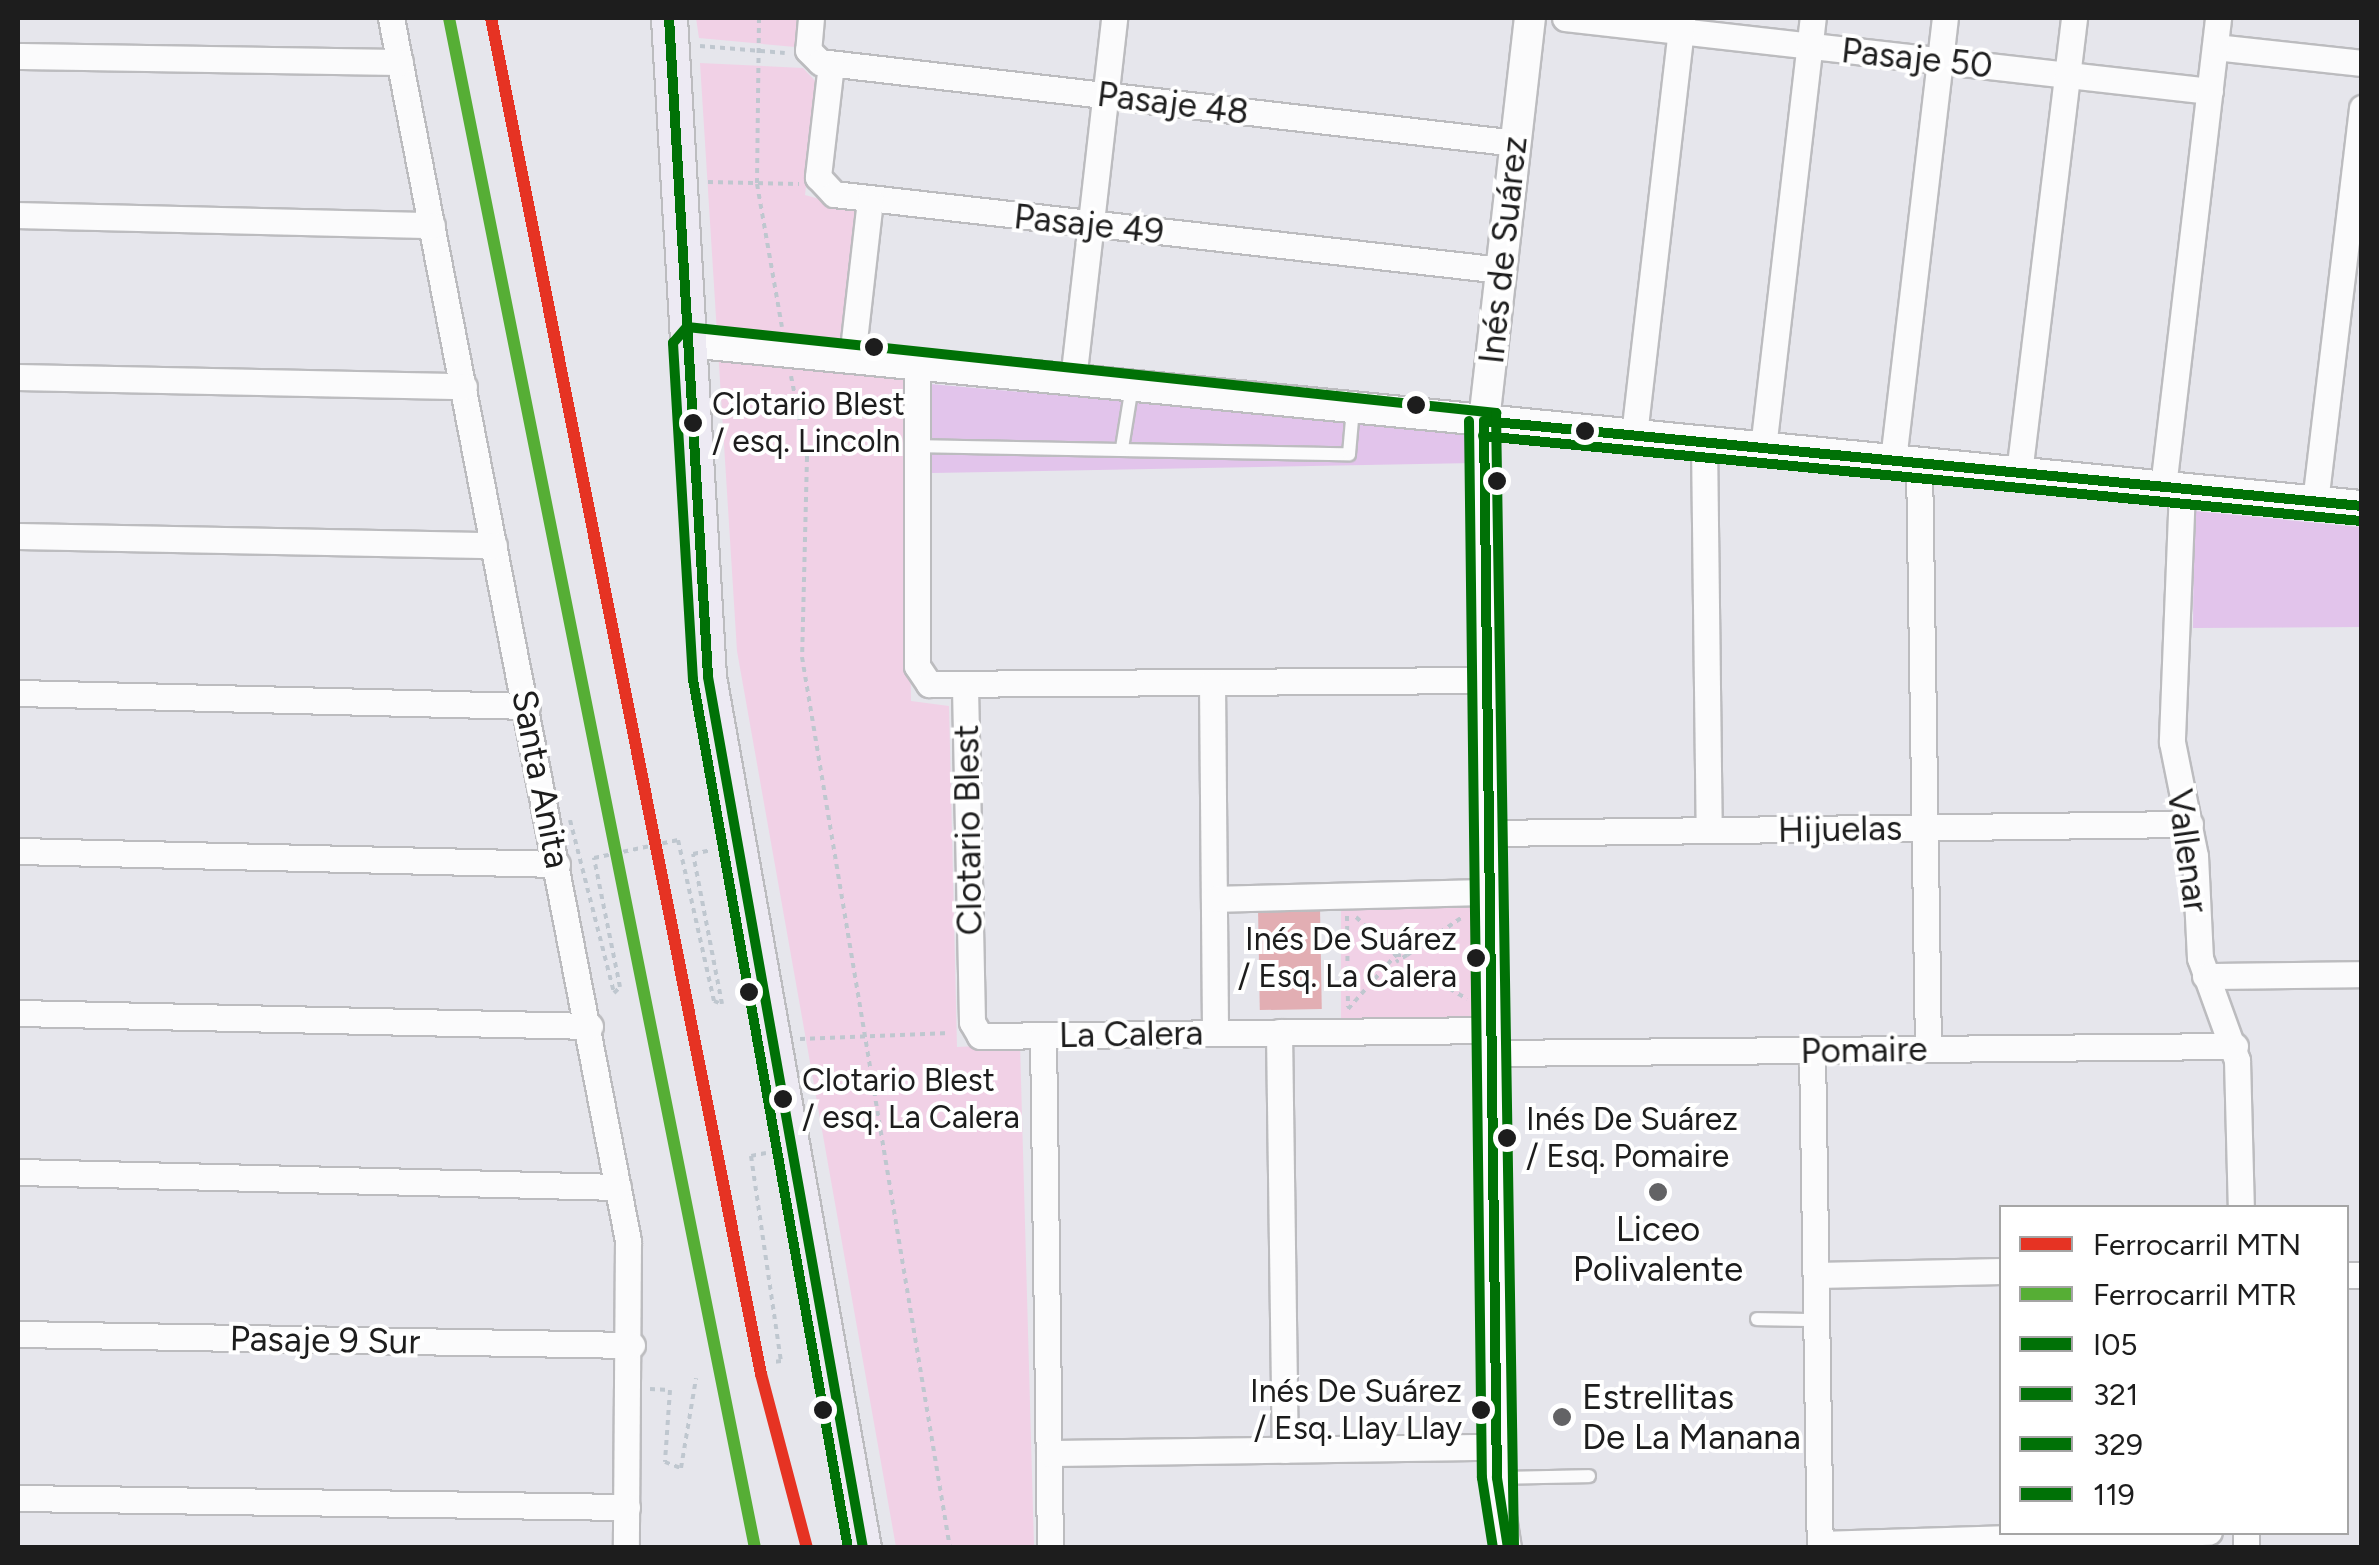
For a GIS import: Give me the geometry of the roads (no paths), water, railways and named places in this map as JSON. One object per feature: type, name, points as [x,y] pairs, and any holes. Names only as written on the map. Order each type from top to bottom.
[{"type":"main road","points":[[670,31],[701,613],[736,846],[863,1548]]},
{"type":"street","name":"Santa Anita","points":[[391,18],[590,1026],[618,1187],[632,1345],[626,1548]]},
{"type":"street","points":[[811,18],[821,60]]},
{"type":"street","points":[[1073,380],[1114,18]]},
{"type":"street","name":"Inés de Suárez","points":[[1498,1548],[1492,1041],[1483,900],[1489,832],[1484,421],[1530,18]]},
{"type":"street","name":"Pasaje 50","points":[[1565,18],[1681,24],[1810,46],[2210,91]]},
{"type":"street","points":[[1764,448],[1813,18]]},
{"type":"street","points":[[1928,1049],[1925,828],[1906,461],[1945,18]]},
{"type":"street","points":[[2019,473],[2074,18]]},
{"type":"street","name":"Vallenar","points":[[2218,18],[2172,488],[2171,721],[2190,824],[2205,976],[2235,1046],[2241,1205]]},
{"type":"street","points":[[1634,435],[1681,24]]},
{"type":"street","points":[[2215,47],[2362,63]]},
{"type":"street","points":[[18,56],[400,62]]},
{"type":"street","name":"Pasaje 48","points":[[821,60],[1516,143]]},
{"type":"street","name":"Pasaje 49","points":[[821,60],[821,185],[870,200],[1501,270]]},
{"type":"street","points":[[2315,502],[2362,108]]},
{"type":"street","points":[[852,358],[870,200]]},
{"type":"street","points":[[18,215],[432,225]]},
{"type":"street","points":[[688,342],[2362,506]]},
{"type":"street","name":"Clotario Blest","points":[[917,364],[917,666],[935,687],[965,687],[976,1032]]},
{"type":"street","points":[[18,377],[464,386]]},
{"type":"street","points":[[1704,442],[1709,830]]},
{"type":"street","points":[[18,536],[494,545]]},
{"type":"street","points":[[965,687],[1488,680]]},
{"type":"street","points":[[1212,684],[1214,1033]]},
{"type":"street","points":[[18,693],[526,706]]},
{"type":"street","name":"Hijuelas","points":[[1489,832],[2190,824]]},
{"type":"street","points":[[18,851],[557,864]]},
{"type":"street","points":[[1214,899],[1483,900]]},
{"type":"street","points":[[2205,976],[2362,974]]},
{"type":"street","points":[[18,1013],[590,1026]]},
{"type":"street","name":"La Calera","points":[[976,1032],[1042,1036],[1279,1032],[1492,1041]]},
{"type":"street","points":[[1279,1032],[1285,1450]]},
{"type":"street","points":[[1042,1036],[1050,1548]]},
{"type":"street","name":"Pomaire","points":[[1492,1041],[1812,1051],[2235,1046]]},
{"type":"street","points":[[1812,1051],[1820,1546],[2037,1535]]},
{"type":"street","points":[[18,1172],[618,1187]]},
{"type":"street","points":[[1816,1275],[1999,1271]]},
{"type":"street","name":"Pasaje 9 Sur","points":[[18,1334],[632,1345]]},
{"type":"street","points":[[1049,1453],[1498,1448]]},
{"type":"street","name":"Inés de Suárez","points":[[1498,1490],[1508,1548]]},
{"type":"street","points":[[18,1498],[627,1507]]},
{"type":"lane","points":[[1122,448],[1132,386]]},
{"type":"lane","points":[[918,446],[1348,454],[1353,408]]},
{"type":"lane","points":[[1756,1318],[1816,1320]]},
{"type":"lane","points":[[1498,1490],[1589,1476]]},
{"type":"rail line","name":"MTR","points":[[449,18],[755,1548]]},
{"type":"rail line","name":"MTN","points":[[491,18],[761,1374],[807,1548]]},
{"type":"place","name":"Clotario Blest / esq. Lincoln","points":[[693,423]]},
{"type":"place","name":"Inés De Suárez / Esq. La Calera","points":[[1476,958]]},
{"type":"place","name":"Clotario Blest / esq. La Calera","points":[[783,1099]]},
{"type":"place","name":"Inés De Suárez / Esq. Pomaire","points":[[1507,1138]]},
{"type":"place","name":"Liceo Polivalente","points":[[1658,1192]]},
{"type":"place","name":"Inés De Suárez / Esq. Llay Llay","points":[[1481,1410]]},
{"type":"place","name":"Estrellitas De La Manana","points":[[1562,1417]]}]
